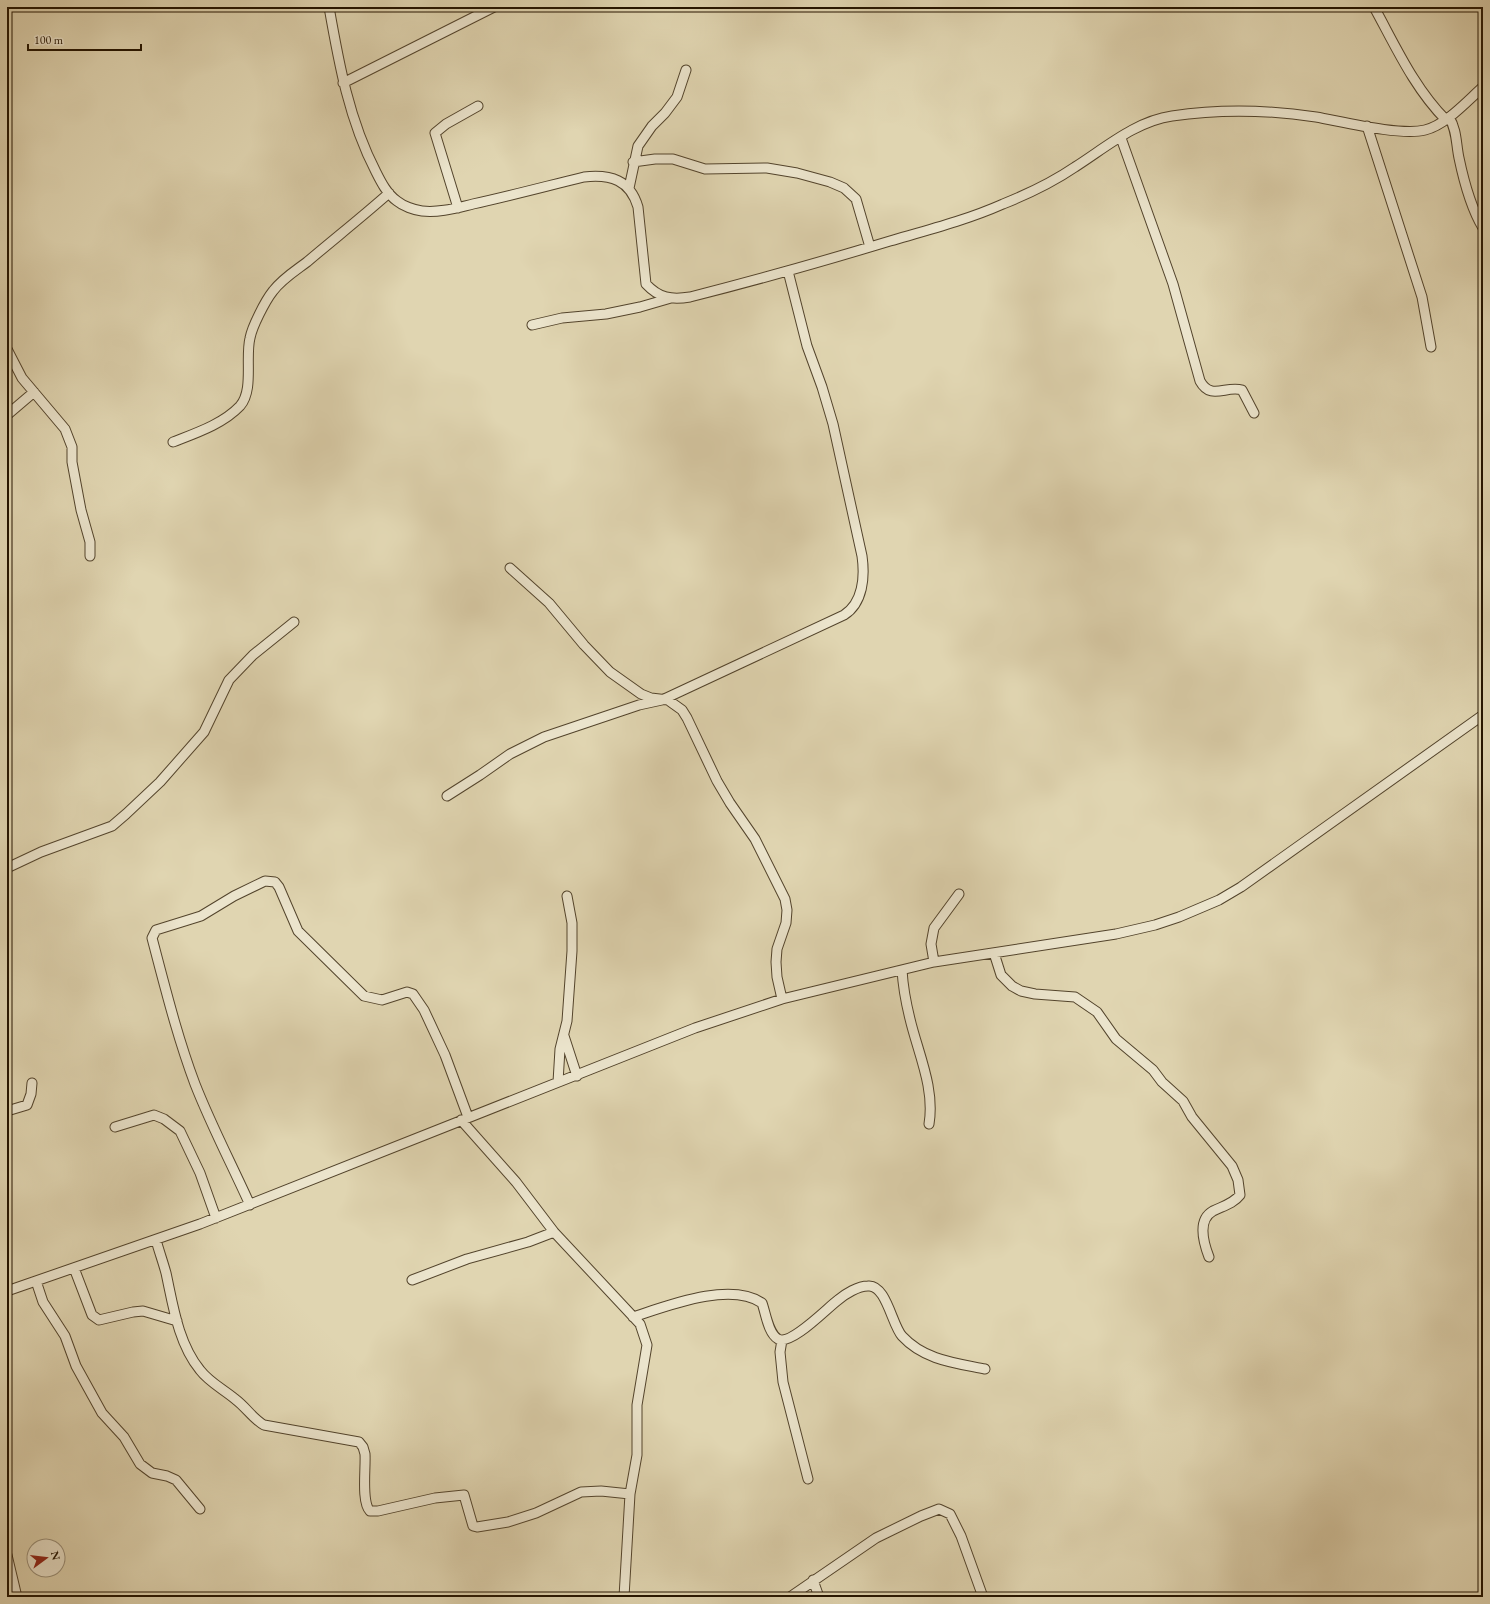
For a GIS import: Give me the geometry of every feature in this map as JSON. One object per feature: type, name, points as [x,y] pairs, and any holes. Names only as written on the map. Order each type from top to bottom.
[{"type":"street","points":[[329,7],[343,83],[360,139],[369,159],[389,194],[396,201],[407,207],[421,211],[435,211],[458,208],[584,177],[598,175],[612,178],[629,188],[635,197],[638,207],[646,284],[655,293],[671,298]]},
{"type":"street","points":[[343,83],[494,7]]},
{"type":"street","points":[[1374,7],[1416,82],[1434,108],[1447,118],[1455,133],[1458,156],[1463,176],[1475,212],[1483,228]]},
{"type":"street","points":[[629,188],[633,162],[638,146],[652,126],[665,113],[677,97],[686,70]]},
{"type":"street","points":[[532,325],[562,318],[606,314],[640,307],[671,298],[690,297],[950,223],[1001,205],[1050,182],[1131,131],[1163,118],[1209,112],[1284,114],[1367,126],[1415,131],[1427,130],[1447,118],[1483,87]]},
{"type":"street","points":[[458,208],[435,132],[478,106]]},
{"type":"street","points":[[1367,126],[1422,297],[1431,347]]},
{"type":"street","points":[[1121,138],[1173,284],[1200,381],[1207,390],[1213,392],[1235,388],[1242,390],[1254,413]]},
{"type":"street","points":[[633,162],[655,159],[673,159],[705,169],[767,168],[797,173],[830,182],[844,188],[856,199],[870,247]]},
{"type":"street","points":[[173,442],[227,418],[241,405],[245,396],[248,382],[247,367],[250,336],[271,293],[280,281],[302,265],[389,194]]},
{"type":"street","points":[[447,796],[510,754],[544,737],[639,705],[662,700],[850,612],[861,592],[864,567],[833,424],[822,387],[806,346],[788,270]]},
{"type":"street","points":[[7,349],[22,378],[65,429],[72,447],[72,462],[81,510],[90,542],[90,556]]},
{"type":"street","points":[[7,415],[34,392]]},
{"type":"street","points":[[510,568],[549,603],[610,672],[641,694],[651,698],[668,700],[682,710],[717,782],[755,838],[785,899],[787,910],[786,923],[777,949],[776,962],[777,977],[782,999]]},
{"type":"street","points":[[7,868],[41,852],[112,826],[117,822],[160,782],[204,732],[229,680],[253,655],[294,622]]},
{"type":"street","points":[[7,1291],[216,1218],[695,1028],[782,999],[934,962],[1116,934],[1155,925],[1178,917],[1219,900],[1241,887],[1483,715]]},
{"type":"street","points":[[250,1205],[207,1115],[195,1084],[180,1042],[152,938],[156,930],[201,916],[234,896],[265,881],[275,882],[279,887],[298,931],[364,996],[382,1000],[407,992],[413,994],[424,1010],[445,1056],[465,1119],[554,1232],[640,1324],[647,1345],[637,1405],[637,1455],[630,1494],[624,1597]]},
{"type":"street","points":[[934,962],[931,944],[934,928],[959,894]]},
{"type":"street","points":[[558,1082],[563,1035],[568,1015],[572,951],[572,923],[568,896]]},
{"type":"street","points":[[994,953],[1001,975],[1012,986],[1021,991],[1035,994],[1074,997],[1097,1012],[1116,1039],[1153,1070],[1162,1082],[1183,1101],[1192,1117],[1232,1166],[1238,1180],[1240,1195],[1226,1206],[1212,1212],[1206,1219],[1204,1226],[1204,1244],[1209,1257]]},
{"type":"street","points":[[902,970],[908,1012],[924,1065],[930,1095],[931,1113],[929,1124]]},
{"type":"street","points":[[563,1035],[577,1076]]},
{"type":"street","points":[[7,1111],[28,1105],[32,1094],[32,1082]]},
{"type":"street","points":[[115,1127],[154,1115],[164,1119],[180,1131],[200,1172],[216,1218]]},
{"type":"street","points":[[412,1280],[467,1259],[528,1242],[554,1232]]},
{"type":"street","points":[[156,1240],[177,1321],[184,1342],[199,1369],[210,1381],[246,1407],[259,1422],[264,1425],[359,1442],[363,1447],[365,1454],[365,1499],[367,1508],[370,1511],[378,1511],[435,1498],[464,1495],[473,1526],[477,1527],[508,1522],[536,1513],[581,1492],[601,1491],[630,1494]]},
{"type":"street","points":[[74,1268],[92,1316],[99,1320],[143,1311],[177,1321]]},
{"type":"street","points":[[36,1281],[43,1302],[63,1333],[76,1366],[102,1413],[124,1437],[140,1464],[152,1473],[172,1477],[200,1509]]},
{"type":"street","points":[[633,1317],[696,1297],[719,1295],[750,1297],[762,1304],[773,1334],[778,1339],[782,1340],[794,1336],[847,1294],[867,1286],[874,1286],[881,1292],[901,1335],[916,1348],[939,1360],[985,1369]]},
{"type":"street","points":[[782,1340],[780,1352],[783,1382],[808,1479]]},
{"type":"street","points":[[790,1597],[876,1538],[939,1509],[950,1514],[983,1597]]},
{"type":"street","points":[[7,1555],[17,1597]]},
{"type":"street","points":[[813,1580],[819,1597]]}]
